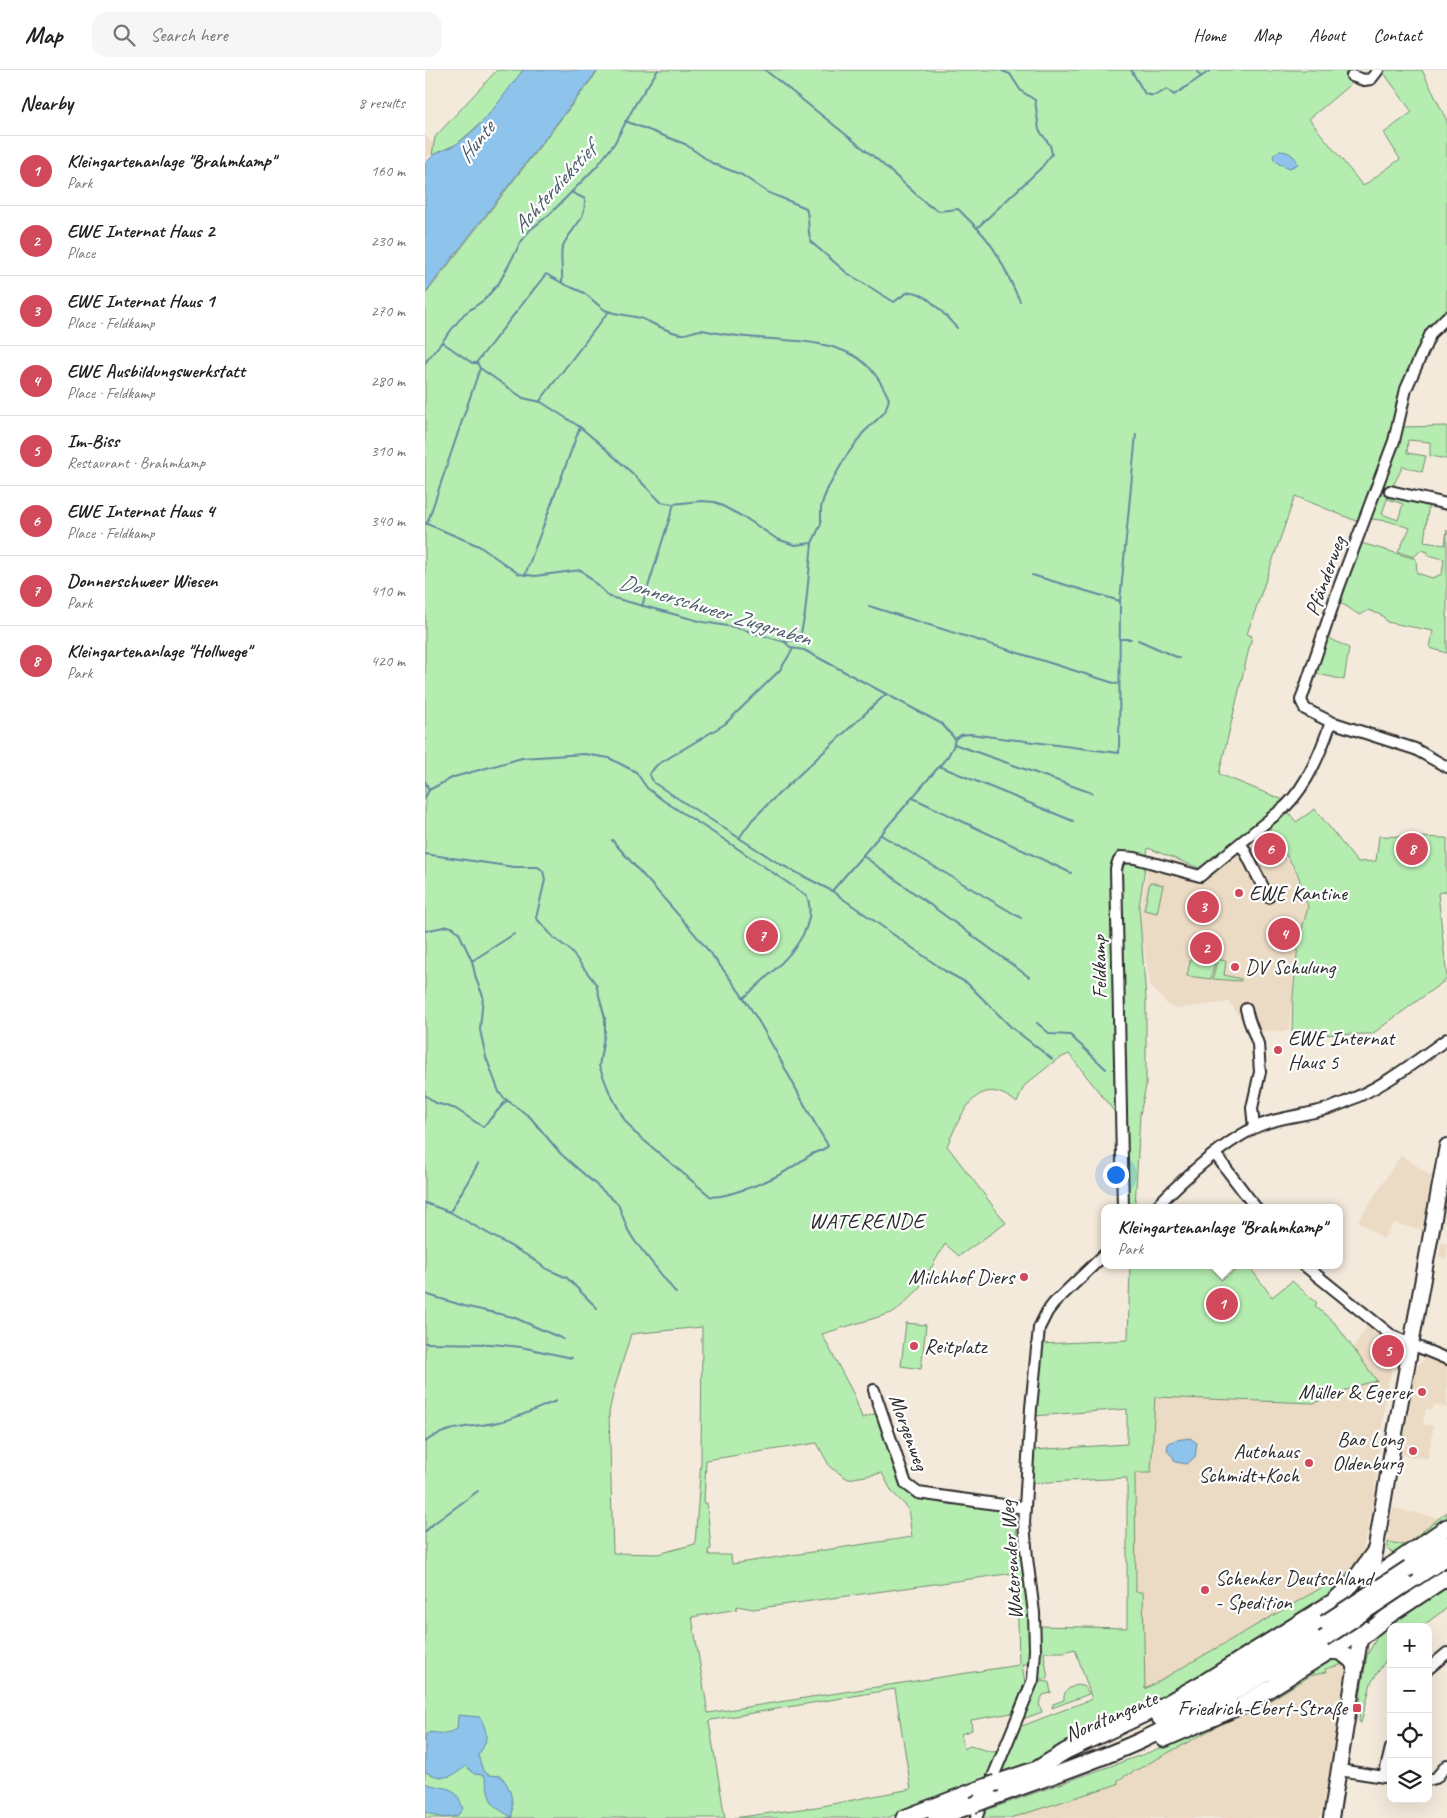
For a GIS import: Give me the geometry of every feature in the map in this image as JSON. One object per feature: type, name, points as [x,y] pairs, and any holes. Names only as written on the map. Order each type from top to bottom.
[{"type":"highway","points":[[1370,1580],[1406,1562],[1447,1527]]},
{"type":"highway","name":"Nordtangente","points":[[936,1818],[975,1812],[985,1794],[996,1783],[1040,1774],[1178,1710],[1238,1677],[1325,1623],[1406,1562],[1447,1544]]},
{"type":"highway","points":[[1040,1774],[1066,1752],[1190,1691],[1343,1594],[1359,1575],[1376,1547],[1406,1562]]},
{"type":"highway","name":"Nordtangente","points":[[904,1818],[985,1794],[1138,1741],[1180,1722],[1325,1645],[1406,1584],[1447,1557]]},
{"type":"highway","points":[[1325,1645],[1361,1633],[1447,1577]]},
{"type":"highway","points":[[1343,1594],[1353,1596],[1373,1612],[1388,1616]]},
{"type":"highway","points":[[1325,1645],[1341,1652],[1356,1664]]},
{"type":"main road","points":[[1331,1818],[1365,1607],[1447,1146]]},
{"type":"street","points":[[1352,76],[1373,82],[1379,70]]},
{"type":"street","name":"Pfänderweg","points":[[1447,317],[1431,333],[1407,389],[1394,441],[1339,587],[1301,700],[1305,709],[1331,722],[1415,749],[1447,767]]},
{"type":"street","points":[[1390,491],[1447,504]]},
{"type":"street","name":"Feldkamp","points":[[1123,1204],[1117,946],[1116,869],[1118,862],[1122,857],[1135,858],[1200,876],[1297,796],[1325,739],[1331,722]]},
{"type":"street","points":[[1239,845],[1244,849],[1268,898]]},
{"type":"street","points":[[1247,1010],[1258,1044],[1260,1072],[1252,1108],[1254,1128]]},
{"type":"street","points":[[1159,1204],[1215,1154],[1254,1128],[1285,1118],[1332,1107],[1372,1090],[1399,1074],[1447,1038]]},
{"type":"street","points":[[1215,1154],[1253,1204]]},
{"type":"street","name":"Waterender Weg","points":[[975,1812],[1033,1680],[1035,1650],[1034,1613],[1027,1558],[1025,1508],[1031,1408],[1039,1328],[1054,1303],[1101,1258]]},
{"type":"street","points":[[1309,1269],[1382,1330],[1399,1340],[1447,1359]]},
{"type":"street","name":"Morgenweg","points":[[874,1390],[906,1484],[918,1493],[1025,1508]]},
{"type":"street","points":[[1429,1668],[1447,1653]]},
{"type":"street","points":[[1432,1779],[1436,1778],[1447,1765]]},
{"type":"street","points":[[1339,1770],[1387,1777]]},
{"type":"shaded area","points":[[425,136],[434,144],[432,151],[425,160]]},
{"type":"shaded area","points":[[1267,831],[1296,873],[1308,907],[1297,945],[1289,1031],[1249,1031],[1229,1002],[1178,1009],[1169,1006],[1150,986],[1140,924],[1148,863],[1198,878],[1224,863]]},
{"type":"shaded area","points":[[1401,1155],[1432,1176],[1425,1215],[1421,1230],[1394,1223],[1383,1239],[1358,1221]]},
{"type":"shaded area","points":[[1441,1242],[1447,1244],[1447,1259],[1439,1257]]},
{"type":"shaded area","points":[[1369,1323],[1383,1337],[1399,1345],[1388,1383],[1374,1502],[1362,1555],[1357,1568],[1145,1689],[1143,1592],[1136,1592],[1135,1473],[1151,1472],[1155,1397],[1313,1403],[1335,1396],[1359,1384],[1376,1381],[1352,1349]]},
{"type":"shaded area","points":[[1426,1357],[1447,1366],[1447,1408],[1434,1404],[1433,1410],[1426,1409],[1423,1424],[1434,1426],[1428,1459],[1401,1455],[1417,1366]]},
{"type":"shaded area","points":[[1392,1508],[1440,1518],[1405,1545],[1388,1542]]},
{"type":"shaded area","points":[[1344,1664],[1342,1704],[1329,1780],[1320,1818],[1012,1818],[1118,1784],[1118,1780],[1238,1715],[1246,1715],[1310,1676]]},
{"type":"green space","points":[[497,70],[523,70],[491,114],[457,144],[432,155],[435,137]]},
{"type":"green space","points":[[599,70],[1267,70],[1270,73],[1273,70],[1342,70],[1353,82],[1309,119],[1363,186],[1400,159],[1384,133],[1412,112],[1384,73],[1387,70],[1422,70],[1447,121],[1447,314],[1428,333],[1392,441],[1361,523],[1295,496],[1247,634],[1252,636],[1219,774],[1286,801],[1199,868],[1148,848],[1139,907],[1146,999],[1146,1086],[1140,1114],[1135,1204],[1125,1204],[1117,1115],[1069,1054],[1056,1060],[1024,1086],[1017,1103],[1003,1094],[991,1091],[981,1094],[972,1100],[958,1122],[947,1146],[1006,1223],[959,1256],[945,1244],[918,1290],[895,1312],[822,1334],[854,1395],[862,1418],[880,1412],[905,1486],[1018,1511],[1015,1520],[1017,1535],[1021,1536],[1032,1614],[1032,1664],[1022,1664],[1025,1683],[1012,1713],[971,1720],[972,1730],[961,1734],[964,1749],[970,1746],[993,1752],[1000,1750],[990,1776],[887,1818],[733,1818],[816,1807],[911,1789],[895,1689],[711,1720],[709,1722],[725,1818],[425,1818],[425,295]],"holes":[[[702,1327],[701,1462],[695,1544],[658,1554],[613,1553],[609,1412],[631,1334]],[[817,1443],[830,1467],[848,1479],[882,1473],[892,1492],[908,1508],[912,1537],[732,1564],[731,1555],[709,1555],[708,1550],[711,1549],[707,1503],[704,1503],[706,1460]],[[1014,1573],[1019,1665],[708,1713],[692,1617],[737,1609],[737,1606],[753,1609]]]},
{"type":"green space","points":[[1447,426],[1447,459],[1430,456],[1430,442],[1408,440],[1407,453],[1426,456],[1422,472],[1403,466],[1392,488],[1381,486],[1401,427]]},
{"type":"green space","points":[[1379,490],[1389,493],[1382,514],[1398,520],[1403,504],[1388,499],[1390,493],[1429,502],[1424,542],[1445,545],[1447,530],[1447,653],[1430,648],[1433,631],[1387,622],[1383,616],[1369,610],[1360,615],[1339,603],[1361,543],[1416,559],[1417,573],[1432,578],[1442,574],[1444,559],[1428,555],[1428,552],[1421,550],[1414,557],[1398,552],[1410,528],[1388,521],[1371,519]]},
{"type":"green space","points":[[1327,637],[1349,648],[1344,680],[1315,673]]},
{"type":"green space","points":[[1315,809],[1357,862],[1376,861],[1379,836],[1447,838],[1447,891],[1438,893],[1447,979],[1372,1034],[1292,1035],[1293,996],[1298,944],[1308,907],[1297,872],[1267,826],[1287,810],[1296,822]]},
{"type":"green space","points":[[1150,882],[1163,885],[1157,913],[1144,910]]},
{"type":"green space","points":[[1214,943],[1218,944],[1211,979],[1187,976],[1192,953],[1210,958]]},
{"type":"green space","points":[[1217,959],[1226,961],[1224,975],[1241,979],[1241,981],[1213,979]]},
{"type":"green space","points":[[1130,1269],[1213,1269],[1221,1280],[1238,1269],[1251,1269],[1272,1297],[1292,1281],[1317,1303],[1315,1306],[1334,1322],[1377,1381],[1352,1388],[1313,1403],[1155,1397],[1151,1473],[1135,1473],[1136,1592],[1143,1592],[1145,1689],[1356,1568],[1343,1588],[1228,1662],[1131,1716],[1057,1753],[997,1773],[1017,1728],[1092,1699],[1075,1649],[1064,1652],[1039,1652],[1038,1626],[1127,1628],[1127,1478],[1030,1483],[1032,1450],[1127,1444],[1127,1409],[1033,1416],[1040,1344],[1128,1340]]},
{"type":"green space","name":"Reitplatz","points":[[906,1323],[926,1325],[921,1369],[901,1366]]},
{"type":"green space","points":[[1447,1512],[1447,1522],[1404,1552],[1395,1554],[1388,1550],[1388,1542],[1405,1545]]},
{"type":"green space","points":[[1447,1583],[1447,1608],[1426,1623],[1387,1623]]},
{"type":"green space","points":[[1387,1623],[1387,1658],[1371,1683],[1361,1723],[1359,1722],[1361,1690],[1367,1655]]},
{"type":"green space","points":[[1040,1652],[1044,1653],[1048,1679],[1037,1679]]},
{"type":"green space","points":[[1336,1655],[1344,1664],[1325,1669],[1326,1672],[1310,1676],[1246,1715],[1238,1715],[1118,1780],[1118,1784],[1011,1818],[980,1818],[982,1813],[987,1810],[1150,1752],[1197,1733]]},
{"type":"green space","points":[[1036,1681],[1049,1682],[1051,1693],[1043,1695],[1039,1704],[1042,1712],[1020,1720]]},
{"type":"green space","points":[[1078,1685],[1085,1687],[1089,1694],[1052,1708],[1053,1704],[1064,1700],[1068,1690]]},
{"type":"water","name":"Hunte","points":[[523,70],[598,70],[425,293],[425,164],[437,153],[458,143],[477,127]]},
{"type":"water","points":[[1279,151],[1291,154],[1298,164],[1290,168],[1279,164],[1273,158],[1274,154]]},
{"type":"water","points":[[1190,1438],[1197,1443],[1195,1457],[1187,1464],[1175,1462],[1167,1451],[1168,1444],[1175,1440]]},
{"type":"water","points":[[458,1715],[480,1717],[486,1732],[486,1741],[478,1755],[483,1771],[489,1775],[501,1776],[505,1781],[511,1795],[512,1817],[499,1809],[491,1801],[483,1775],[474,1774],[466,1766],[456,1774],[447,1777],[425,1772],[425,1736],[430,1732],[444,1733],[457,1729]]},
{"type":"water","points":[[425,1783],[453,1791],[460,1800],[463,1809],[457,1816],[443,1818],[425,1812]]},
{"type":"waterway","name":"Achterdiekstief","points":[[425,363],[464,314],[484,300],[499,283],[521,242],[530,230],[551,213],[597,166],[614,144],[636,103],[658,70]]},
{"type":"waterway","points":[[765,70],[879,161],[928,205],[939,211],[958,209],[977,228],[1041,168],[1052,154],[1050,145],[1039,130],[1035,100],[1021,91],[1010,74],[1000,70]]},
{"type":"waterway","points":[[1131,70],[1145,94],[1152,95],[1159,94],[1167,89],[1174,95],[1211,70]]},
{"type":"waterway","points":[[1196,70],[1201,77]]},
{"type":"waterway","points":[[625,121],[685,144],[712,163],[742,175],[767,192],[806,208],[811,242],[847,273],[894,302],[907,293],[920,294],[957,328]]},
{"type":"waterway","points":[[571,192],[585,199],[585,207],[580,220],[562,248],[562,283],[584,293],[605,310],[643,319],[679,334],[702,330],[738,336],[807,342],[842,350],[865,364],[875,374],[886,392],[889,399],[885,412],[863,433],[845,458],[823,500],[821,524],[812,543],[805,614],[800,638],[785,642]]},
{"type":"waterway","points":[[977,228],[996,253],[1020,301]]},
{"type":"waterway","points":[[442,342],[472,363],[476,363],[546,274],[562,283]]},
{"type":"waterway","points":[[539,402],[609,311]]},
{"type":"waterway","points":[[427,524],[480,368],[477,363]]},
{"type":"waterway","points":[[480,368],[523,398],[541,402],[580,427],[525,575]]},
{"type":"waterway","points":[[580,427],[632,473],[661,502],[672,504],[701,501],[715,502],[747,519],[777,539],[795,545],[812,543]]},
{"type":"waterway","name":"Donnerschweer Zuggraben","points":[[425,523],[479,546],[519,574],[535,576],[581,570],[610,597],[703,622],[734,627],[785,642],[791,648],[804,650],[942,724],[955,739],[961,735],[970,734],[1119,753],[1120,601],[1136,434]]},
{"type":"waterway","points":[[642,606],[674,504]]},
{"type":"waterway","points":[[1032,575],[1120,601]]},
{"type":"waterway","points":[[869,606],[1117,684]]},
{"type":"waterway","points":[[1119,639],[1131,639]]},
{"type":"waterway","points":[[1138,640],[1179,658]]},
{"type":"waterway","points":[[793,649],[780,670],[725,724],[657,765],[649,774],[654,783],[778,863],[832,891],[945,971],[967,983],[1011,1027],[1052,1059]]},
{"type":"waterway","points":[[739,838],[752,820],[770,802],[886,694]]},
{"type":"waterway","points":[[832,891],[948,756],[955,739]]},
{"type":"waterway","points":[[954,744],[1092,793]]},
{"type":"waterway","points":[[425,798],[429,790],[454,777],[522,758],[584,754],[609,758],[636,772],[647,788],[664,801],[807,896],[810,911],[807,925],[800,940],[779,966],[744,998]]},
{"type":"waterway","points":[[939,766],[1073,821]]},
{"type":"waterway","name":"Achterdiekstief","points":[[425,781],[429,790]]},
{"type":"waterway","points":[[913,798],[1071,873]]},
{"type":"waterway","points":[[881,835],[1021,918]]},
{"type":"waterway","points":[[425,854],[514,867],[538,867],[543,871],[545,880],[536,918],[554,938],[569,949],[596,984],[605,1018],[605,1031],[599,1066],[609,1091],[624,1119],[634,1132],[710,1196],[716,1197],[743,1190],[782,1174],[828,1146],[826,1142],[805,1107],[777,1053],[745,1000],[715,958],[612,840]]},
{"type":"waterway","points":[[862,855],[1029,977]]},
{"type":"waterway","points":[[425,931],[448,926],[454,928],[459,933],[472,961],[476,979],[483,996],[480,1030],[486,1057],[499,1092],[504,1098],[530,1117],[561,1154],[618,1204],[634,1240],[676,1293]]},
{"type":"waterway","points":[[472,961],[514,934]]},
{"type":"waterway","points":[[1037,1023],[1050,1034],[1070,1035],[1106,1069]]},
{"type":"waterway","points":[[425,1095],[436,1103],[456,1109],[483,1127],[507,1100]]},
{"type":"waterway","points":[[450,1212],[478,1164]]},
{"type":"waterway","points":[[425,1203],[450,1212],[530,1257],[545,1268],[567,1278],[597,1308]]},
{"type":"waterway","points":[[425,1294],[468,1307],[513,1317],[563,1339]]},
{"type":"waterway","points":[[425,1343],[492,1344],[521,1347],[572,1358]]},
{"type":"waterway","points":[[425,1442],[451,1430],[506,1420],[556,1401]]},
{"type":"waterway","points":[[425,1532],[478,1491]]},
{"type":"waterway","points":[[507,1818],[512,1818]]},
{"type":"place","name":"EWE Internat Haus 4","points":[[1270,849]]},
{"type":"place","name":"Kleingartenanlage \"Hollwege\"","points":[[1412,849]]},
{"type":"place","name":"EWE Kantine","points":[[1239,893]]},
{"type":"place","name":"EWE Internat Haus 1","points":[[1203,907]]},
{"type":"place","name":"EWE Ausbildungswerkstatt","points":[[1284,934]]},
{"type":"place","name":"Donnerschweer Wiesen","points":[[762,936]]},
{"type":"place","name":"EWE Internat Haus 2","points":[[1206,948]]},
{"type":"place","name":"DV Schulung","points":[[1235,967]]},
{"type":"place","name":"EWE Internat Haus 5","points":[[1278,1050]]},
{"type":"place","name":"Milchhof Diers","points":[[1024,1277]]},
{"type":"place","name":"Kleingartenanlage \"Brahmkamp\"","points":[[1222,1304]]},
{"type":"place","name":"Reitplatz","points":[[914,1346]]},
{"type":"place","name":"Im-Biss","points":[[1388,1351]]},
{"type":"place","name":"Müller & Egerer","points":[[1422,1392]]},
{"type":"place","name":"Bao Long Oldenburg","points":[[1413,1451]]},
{"type":"place","name":"Autohaus Schmidt+Koch","points":[[1309,1463]]},
{"type":"place","name":"Schenker Deutschland - Spedition","points":[[1205,1590]]},
{"type":"place","name":"Friedrich-Ebert-Straße","points":[[1357,1708]]},
{"type":"district","name":"WATERENDE","points":[[867,1221]]}]
